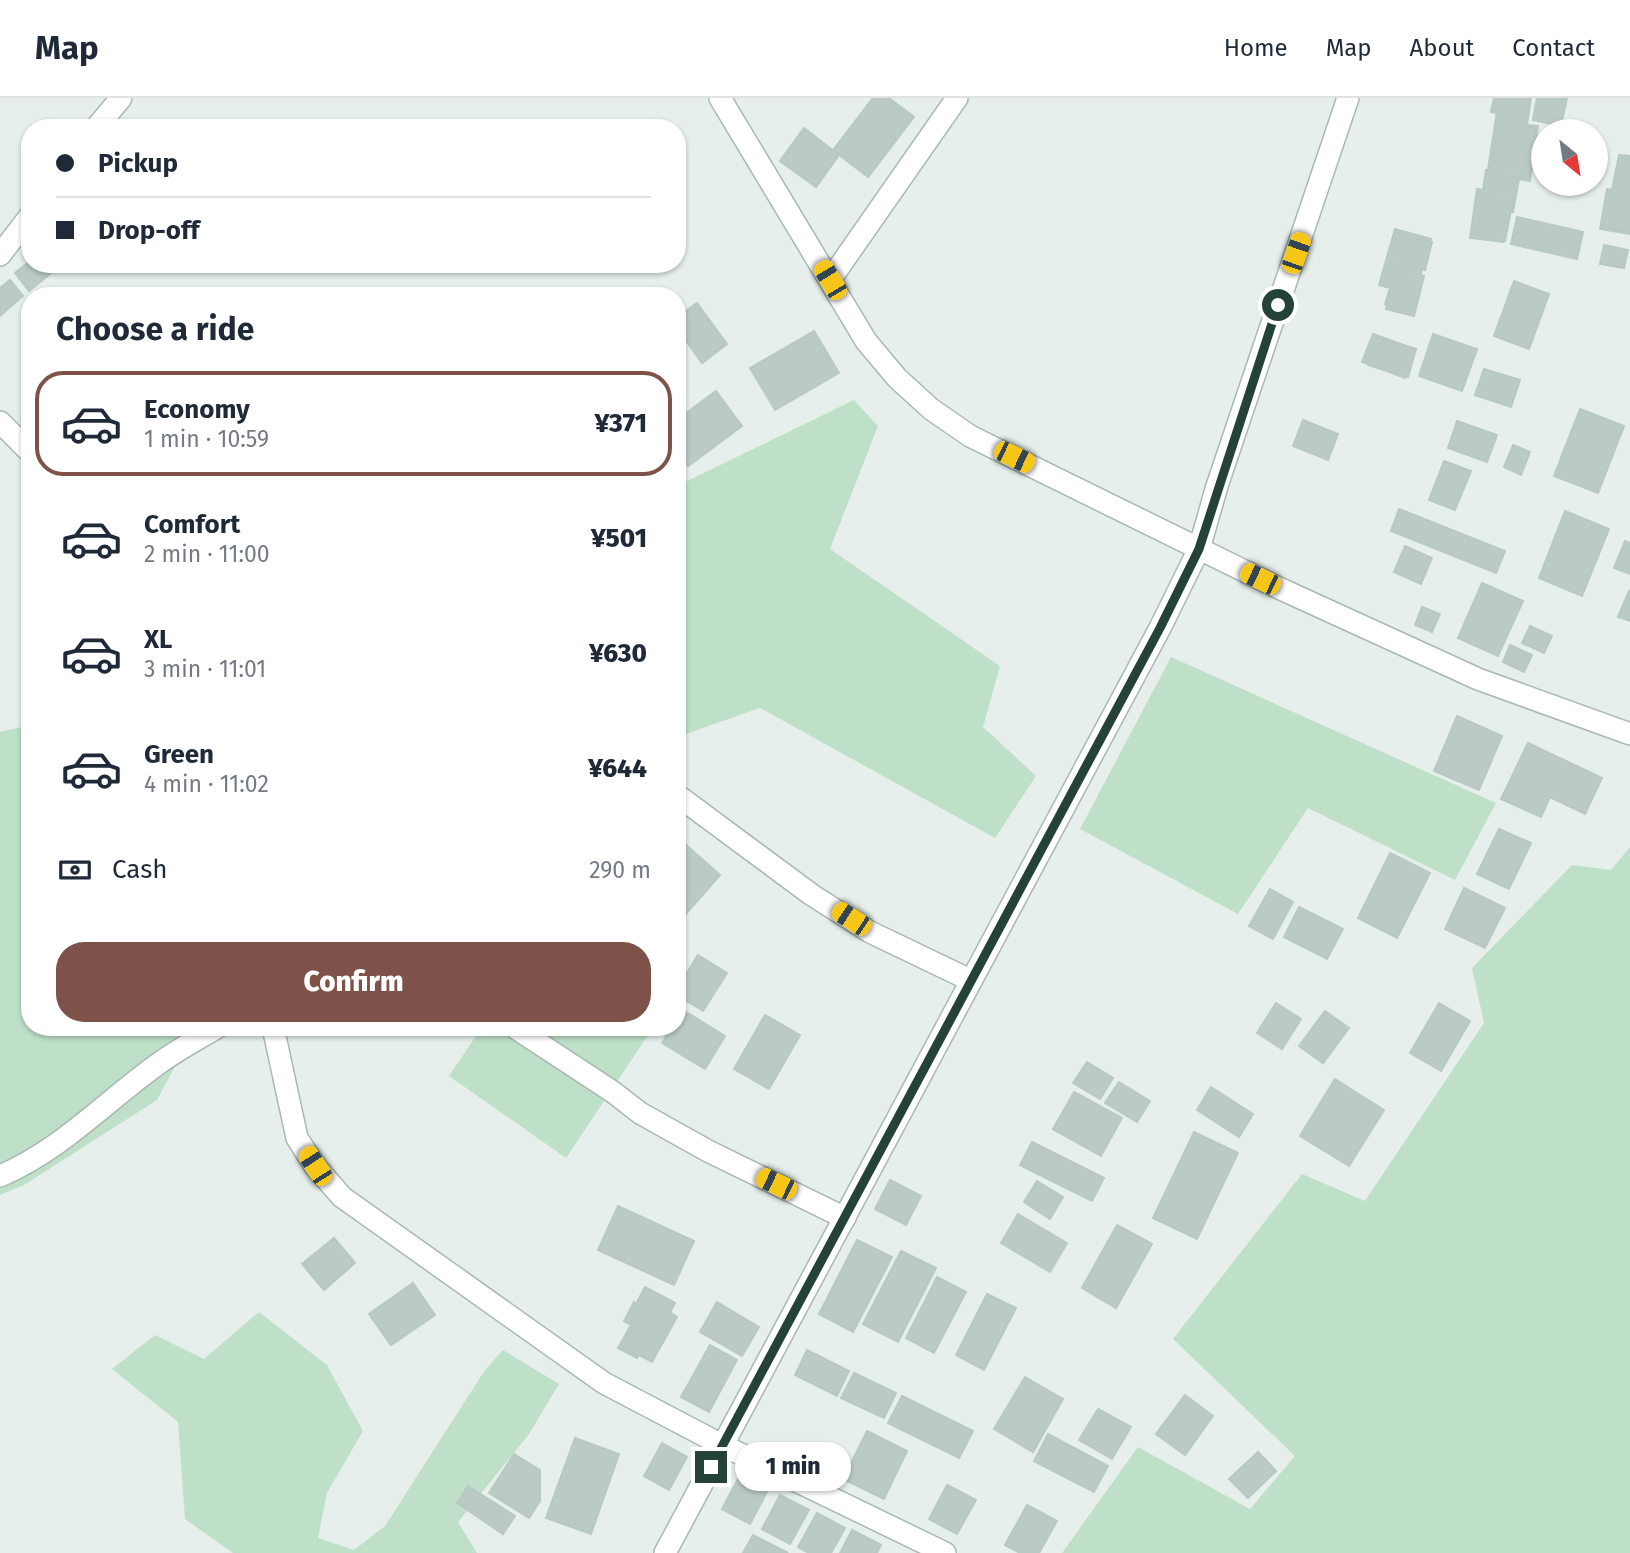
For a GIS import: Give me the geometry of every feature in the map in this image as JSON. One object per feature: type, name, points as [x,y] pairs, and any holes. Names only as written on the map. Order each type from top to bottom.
[{"type":"street","points":[[104,119],[121,98]]},
{"type":"street","points":[[720,98],[866,341],[897,378],[931,408],[970,436],[1281,589],[1478,679],[1630,734]]},
{"type":"street","points":[[830,280],[957,98]]},
{"type":"street","points":[[664,1553],[1160,628],[1199,549],[1348,98]]},
{"type":"street","points":[[0,255],[21,228]]},
{"type":"street","points":[[0,422],[21,443]]},
{"type":"street","points":[[686,802],[812,895],[870,932],[970,980]]},
{"type":"street","points":[[0,1176],[22,1167],[57,1145],[159,1063],[203,1036]]},
{"type":"street","points":[[276,1036],[297,1138],[315,1166],[342,1197],[604,1382],[722,1445],[945,1553]]},
{"type":"street","points":[[528,1036],[663,1125],[708,1151],[845,1218]]},
{"type":"green space","points":[[854,400],[878,426],[830,549],[1000,666],[983,727],[1036,776],[995,838],[760,708],[686,734],[686,482]]},
{"type":"green space","points":[[1171,657],[1496,803],[1455,880],[1308,808],[1238,914],[1080,829]]},
{"type":"green space","points":[[21,727],[21,1036],[191,1036],[157,1100],[24,1185],[0,1195],[0,732]]},
{"type":"green space","points":[[1630,847],[1630,1553],[1062,1553],[1138,1447],[1250,1509],[1295,1456],[1173,1339],[1302,1174],[1365,1201],[1484,1023],[1472,968],[1572,865],[1611,870]]},
{"type":"green space","points":[[476,1036],[647,1036],[566,1158],[449,1076]]},
{"type":"green space","points":[[259,1312],[327,1365],[363,1431],[327,1493],[318,1538],[354,1550],[385,1526],[485,1370],[503,1350],[559,1384],[529,1434],[458,1522],[477,1553],[233,1553],[185,1519],[178,1422],[112,1369],[155,1335],[204,1359]]},
{"type":"building","points":[[873,98],[889,98],[914,117],[868,177],[833,150]]},
{"type":"building","points":[[1494,98],[1530,98],[1526,119],[1491,112]]},
{"type":"building","points":[[1499,98],[1531,98],[1527,125],[1531,125],[1530,181],[1519,179],[1513,212],[1508,211],[1503,242],[1470,238],[1477,189],[1483,190]]},
{"type":"building","points":[[1537,98],[1567,98],[1562,119],[1533,119]]},
{"type":"building","points":[[1499,121],[1531,126],[1529,178],[1490,172]]},
{"type":"building","points":[[804,128],[839,155],[816,187],[780,161]]},
{"type":"building","points":[[1619,155],[1630,156],[1630,234],[1600,229],[1606,196],[1608,196],[1608,189],[1612,190]]},
{"type":"building","points":[[1623,158],[1630,159],[1630,232],[1608,227]]},
{"type":"building","points":[[1485,194],[1513,200],[1505,241],[1476,235]]},
{"type":"building","points":[[1517,217],[1583,232],[1577,259],[1511,244]]},
{"type":"building","points":[[1395,229],[1431,239],[1410,312],[1385,304],[1390,288],[1379,285]]},
{"type":"building","points":[[1397,233],[1432,242],[1425,270],[1390,262]]},
{"type":"building","points":[[1604,245],[1628,250],[1624,268],[1600,264]]},
{"type":"building","points":[[21,268],[21,273],[51,273],[34,287],[26,287],[15,273]]},
{"type":"building","points":[[1396,269],[1424,276],[1414,316],[1386,309]]},
{"type":"building","points":[[10,280],[21,294],[21,298],[0,316],[0,288]]},
{"type":"building","points":[[1514,281],[1549,294],[1529,349],[1494,336]]},
{"type":"building","points":[[697,303],[727,344],[702,363],[686,341],[686,311]]},
{"type":"building","points":[[814,331],[839,373],[775,410],[750,368]]},
{"type":"building","points":[[1373,334],[1415,349],[1405,378],[1362,362]]},
{"type":"building","points":[[1433,334],[1477,349],[1462,391],[1419,376]]},
{"type":"building","points":[[1376,337],[1416,349],[1408,377],[1368,365]]},
{"type":"building","points":[[1484,369],[1520,380],[1511,407],[1475,395]]},
{"type":"building","points":[[716,391],[742,426],[688,466],[686,413]]},
{"type":"building","points":[[1580,409],[1624,426],[1598,493],[1554,476]]},
{"type":"building","points":[[1303,420],[1338,434],[1328,460],[1293,446]]},
{"type":"building","points":[[1457,421],[1497,435],[1487,462],[1448,448]]},
{"type":"building","points":[[1513,445],[1530,452],[1521,475],[1504,467]]},
{"type":"building","points":[[1444,461],[1471,471],[1455,510],[1429,500]]},
{"type":"building","points":[[1399,509],[1505,551],[1496,573],[1391,531]]},
{"type":"building","points":[[1565,511],[1609,529],[1582,596],[1539,578]]},
{"type":"building","points":[[1625,541],[1630,543],[1630,574],[1614,568]]},
{"type":"building","points":[[1405,546],[1432,558],[1421,584],[1394,572]]},
{"type":"building","points":[[1482,583],[1523,601],[1498,656],[1458,638]]},
{"type":"building","points":[[1630,591],[1630,621],[1618,617]]},
{"type":"building","points":[[1422,607],[1440,614],[1432,632],[1415,625]]},
{"type":"building","points":[[1530,626],[1552,636],[1544,653],[1522,643]]},
{"type":"building","points":[[1510,645],[1532,655],[1524,672],[1503,662]]},
{"type":"building","points":[[1457,716],[1502,736],[1479,790],[1434,771]]},
{"type":"building","points":[[1528,743],[1602,778],[1585,814],[1550,797],[1541,817],[1501,799]]},
{"type":"building","points":[[1499,829],[1531,843],[1509,889],[1477,874]]},
{"type":"building","points":[[686,845],[720,875],[686,914]]},
{"type":"building","points":[[1390,853],[1430,873],[1397,938],[1358,918]]},
{"type":"building","points":[[1464,888],[1505,908],[1485,948],[1445,929]]},
{"type":"building","points":[[1270,889],[1293,902],[1273,939],[1249,926]]},
{"type":"building","points":[[1299,907],[1343,929],[1327,959],[1284,937]]},
{"type":"building","points":[[698,955],[727,973],[703,1011],[686,1001],[686,974]]},
{"type":"building","points":[[1276,1003],[1301,1019],[1282,1049],[1257,1033]]},
{"type":"building","points":[[1439,1003],[1470,1021],[1441,1071],[1410,1053]]},
{"type":"building","points":[[1325,1011],[1349,1028],[1323,1063],[1299,1046]]},
{"type":"building","points":[[686,1012],[725,1036],[705,1069],[662,1043],[666,1036],[686,1036]]},
{"type":"building","points":[[765,1015],[800,1035],[769,1089],[734,1069]]},
{"type":"building","points":[[1087,1062],[1113,1078],[1100,1099],[1073,1083]]},
{"type":"building","points":[[1335,1079],[1384,1110],[1349,1166],[1300,1136]]},
{"type":"building","points":[[1119,1082],[1150,1101],[1137,1122],[1105,1103]]},
{"type":"building","points":[[1211,1087],[1253,1114],[1239,1137],[1197,1110]]},
{"type":"building","points":[[1074,1092],[1122,1118],[1101,1156],[1053,1129]]},
{"type":"building","points":[[1194,1132],[1238,1153],[1197,1239],[1153,1218]]},
{"type":"building","points":[[1032,1142],[1104,1178],[1092,1201],[1020,1165]]},
{"type":"building","points":[[890,1180],[921,1196],[906,1225],[875,1209]]},
{"type":"building","points":[[1037,1181],[1063,1197],[1050,1219],[1024,1202]]},
{"type":"building","points":[[618,1206],[694,1241],[674,1285],[598,1250]]},
{"type":"building","points":[[1018,1214],[1067,1243],[1050,1272],[1001,1243]]},
{"type":"building","points":[[1117,1225],[1152,1244],[1116,1308],[1082,1288]]},
{"type":"building","points":[[334,1238],[355,1263],[324,1290],[302,1264]]},
{"type":"building","points":[[857,1240],[892,1257],[853,1332],[819,1314]]},
{"type":"building","points":[[901,1251],[936,1268],[898,1342],[863,1324]]},
{"type":"building","points":[[937,1277],[966,1292],[934,1353],[906,1338]]},
{"type":"building","points":[[413,1283],[435,1315],[391,1345],[369,1314]]},
{"type":"building","points":[[645,1287],[675,1303],[670,1312],[677,1317],[652,1362],[618,1348],[631,1325],[624,1321]]},
{"type":"building","points":[[987,1294],[1016,1308],[984,1370],[956,1355]]},
{"type":"building","points":[[717,1302],[759,1327],[742,1356],[700,1332]]},
{"type":"building","points":[[710,1345],[737,1360],[709,1412],[681,1397]]},
{"type":"building","points":[[807,1350],[849,1371],[837,1396],[795,1375]]},
{"type":"building","points":[[854,1373],[896,1393],[884,1418],[841,1398]]},
{"type":"building","points":[[1025,1377],[1063,1399],[1033,1452],[994,1429]]},
{"type":"building","points":[[1185,1395],[1213,1416],[1185,1455],[1156,1434]]},
{"type":"building","points":[[902,1396],[973,1431],[959,1458],[888,1423]]},
{"type":"building","points":[[1098,1409],[1131,1427],[1112,1459],[1079,1440]]},
{"type":"building","points":[[867,1431],[907,1451],[884,1499],[843,1479]]},
{"type":"building","points":[[1048,1434],[1108,1466],[1094,1492],[1034,1461]]},
{"type":"building","points":[[575,1438],[619,1454],[591,1534],[546,1518]]},
{"type":"building","points":[[662,1443],[687,1457],[669,1490],[644,1476]]},
{"type":"building","points":[[1258,1452],[1276,1471],[1248,1498],[1229,1479]]},
{"type":"building","points":[[514,1454],[540,1470],[540,1501],[529,1518],[489,1493]]},
{"type":"building","points":[[740,1475],[768,1490],[750,1524],[722,1509]]},
{"type":"building","points":[[947,1485],[976,1500],[957,1534],[929,1519]]},
{"type":"building","points":[[468,1486],[515,1516],[503,1534],[457,1503]]},
{"type":"building","points":[[780,1495],[809,1510],[790,1544],[762,1529]]},
{"type":"building","points":[[1027,1505],[1057,1521],[1039,1553],[1020,1553],[1005,1545]]},
{"type":"building","points":[[817,1513],[845,1528],[831,1553],[809,1553],[798,1547]]},
{"type":"building","points":[[852,1530],[881,1545],[877,1553],[840,1553]]},
{"type":"building","points":[[753,1535],[788,1553],[743,1553]]},
{"type":"route","points":[[711,1467],[1160,628],[1199,549],[1217,486],[1278,305]]}]
